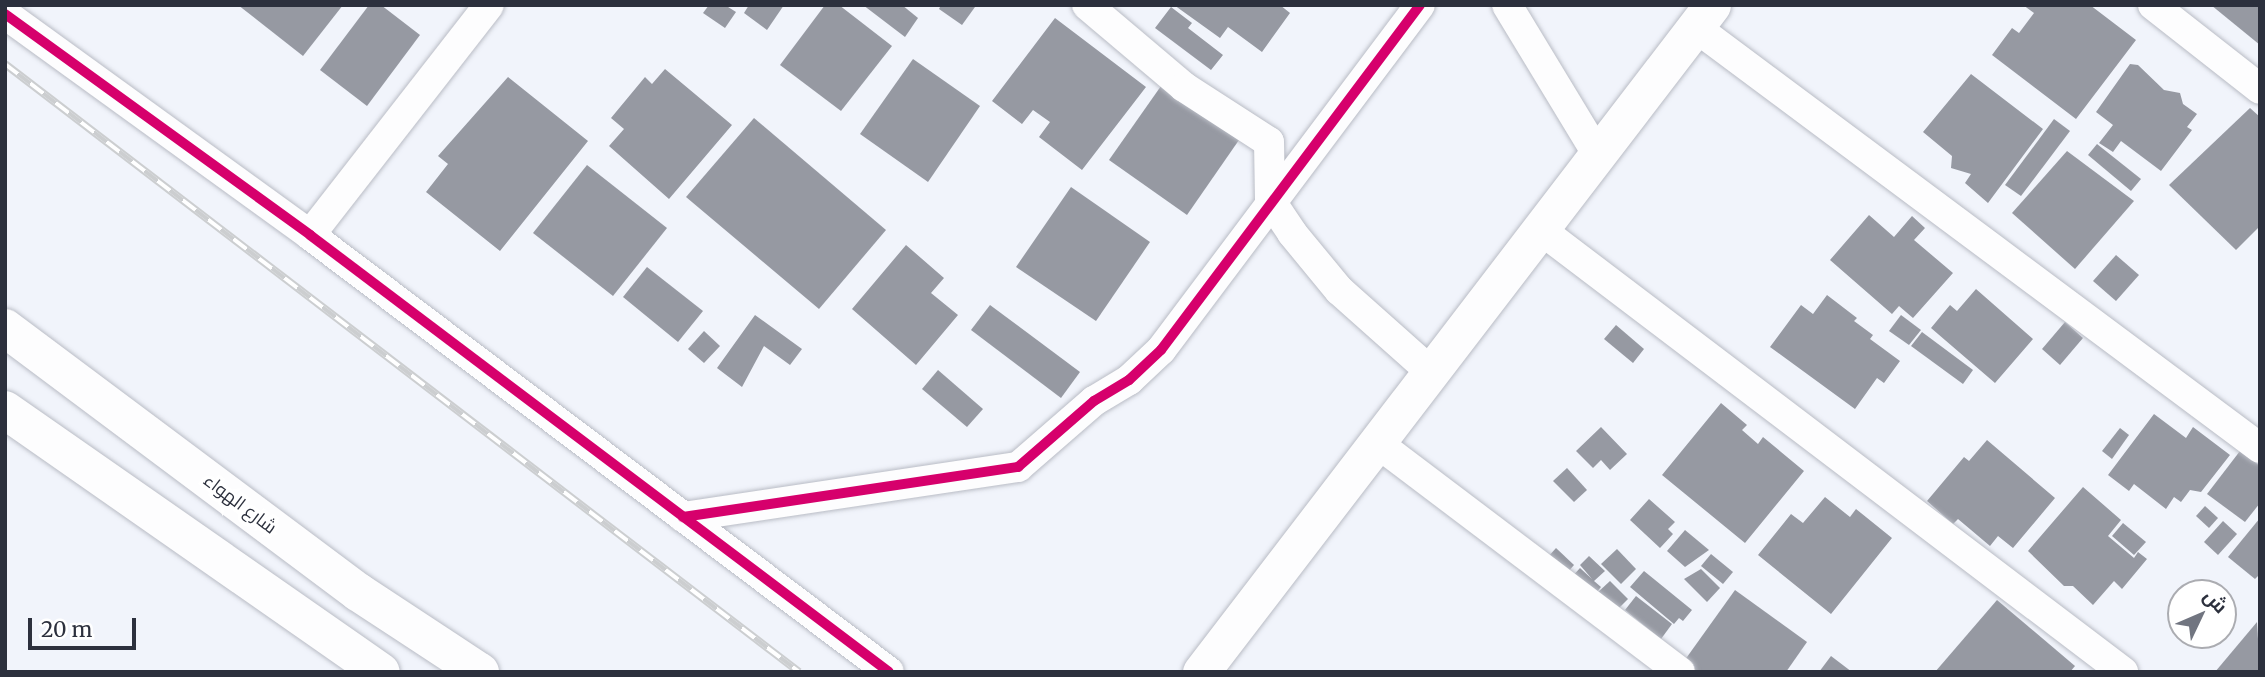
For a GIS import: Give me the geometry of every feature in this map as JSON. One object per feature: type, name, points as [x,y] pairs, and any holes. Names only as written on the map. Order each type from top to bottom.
[{"type":"highway","name":"شارع الهواء","points":[[5,328],[358,592],[480,672]]},
{"type":"highway","points":[[5,410],[382,672]]},
{"type":"street","points":[[310,235],[489,5]]},
{"type":"street","points":[[1087,5],[1184,87],[1269,142],[1270,200],[1339,290],[1431,372]]},
{"type":"street","points":[[682,517],[1017,467],[1094,401],[1129,380],[1161,350],[1270,200],[1420,5]]},
{"type":"street","points":[[1507,5],[1598,157]]},
{"type":"street","points":[[2153,5],[2260,89]]},
{"type":"street","points":[[5,14],[310,235],[889,672]]},
{"type":"street","points":[[1201,672],[1598,157],[1703,16],[2260,448]]},
{"type":"street","points":[[1541,230],[2123,672]]},
{"type":"street","points":[[1376,442],[1679,672]]},
{"type":"building","points":[[238,5],[343,5],[303,56]]},
{"type":"building","points":[[369,5],[381,5],[420,35],[367,106],[320,70]]},
{"type":"building","points":[[709,5],[725,5],[736,12],[725,28],[703,13]]},
{"type":"building","points":[[749,5],[784,5],[767,30],[744,13]]},
{"type":"building","points":[[825,5],[839,5],[892,46],[841,111],[780,65]]},
{"type":"building","points":[[863,5],[902,5],[918,18],[905,37]]},
{"type":"building","points":[[941,5],[975,7],[962,25],[939,9]]},
{"type":"building","points":[[1174,5],[1280,5],[1290,13],[1262,52],[1228,27],[1220,38]]},
{"type":"building","points":[[2023,5],[2090,5],[2136,40],[2076,119],[1992,55],[2012,28],[2019,33],[2034,13]]},
{"type":"building","points":[[2211,5],[2260,5],[2260,45]]},
{"type":"building","points":[[1171,7],[1192,23],[1188,28],[1223,55],[1211,70],[1155,28]]},
{"type":"building","points":[[1055,18],[1146,87],[1082,170],[1039,137],[1050,122],[1033,110],[1022,124],[992,101]]},
{"type":"building","points":[[913,59],[980,106],[928,182],[860,134]]},
{"type":"building","points":[[2130,64],[2138,65],[2164,90],[2180,93],[2183,104],[2197,114],[2187,127],[2192,130],[2161,171],[2121,141],[2113,152],[2099,143],[2113,125],[2096,112]]},
{"type":"building","points":[[665,69],[732,125],[669,199],[609,146],[624,129],[611,118],[645,77],[652,84]]},
{"type":"building","points":[[1971,74],[2043,129],[1988,203],[1965,183],[1971,174],[1951,168],[1952,156],[1923,132]]},
{"type":"building","points":[[508,77],[588,141],[500,251],[426,192],[448,164],[438,156]]},
{"type":"building","points":[[1161,86],[1239,140],[1187,215],[1109,160]]},
{"type":"building","points":[[2250,108],[2260,117],[2260,226],[2236,250],[2169,185]]},
{"type":"building","points":[[754,118],[886,230],[819,309],[686,197]]},
{"type":"building","points":[[2054,119],[2070,131],[2021,196],[2005,185]]},
{"type":"building","points":[[2097,144],[2141,179],[2131,191],[2088,155]]},
{"type":"building","points":[[2067,151],[2134,201],[2075,269],[2012,213]]},
{"type":"building","points":[[587,165],[667,228],[613,296],[533,233]]},
{"type":"building","points":[[1071,187],[1150,242],[1096,321],[1016,267]]},
{"type":"building","points":[[1869,215],[1894,237],[1912,216],[1925,228],[1914,240],[1953,273],[1913,318],[1899,306],[1892,314],[1830,260]]},
{"type":"building","points":[[906,245],[944,278],[931,293],[958,315],[916,365],[852,309]]},
{"type":"building","points":[[2116,255],[2139,275],[2116,301],[2093,281]]},
{"type":"building","points":[[647,267],[703,311],[678,342],[623,297]]},
{"type":"building","points":[[1976,289],[2033,339],[1995,383],[1931,328],[1950,305],[1957,311]]},
{"type":"building","points":[[1827,295],[1857,318],[1854,321],[1873,335],[1870,339],[1900,361],[1884,383],[1877,378],[1855,409],[1770,347],[1801,305],[1813,314]]},
{"type":"building","points":[[990,305],[1080,372],[1061,398],[971,330]]},
{"type":"building","points":[[755,315],[802,349],[790,365],[764,346],[742,387],[717,368]]},
{"type":"building","points":[[1901,315],[1921,330],[1909,345],[1889,331]]},
{"type":"building","points":[[2065,322],[2083,338],[2060,365],[2042,349]]},
{"type":"building","points":[[1616,325],[1644,349],[1633,363],[1604,339]]},
{"type":"building","points":[[704,331],[720,346],[704,363],[688,349]]},
{"type":"building","points":[[1922,332],[1973,370],[1963,384],[1911,346]]},
{"type":"building","points":[[938,370],[983,409],[967,427],[922,389]]},
{"type":"building","points":[[1721,403],[1747,425],[1742,430],[1758,444],[1763,437],[1804,471],[1745,543],[1662,475]]},
{"type":"building","points":[[2154,414],[2186,438],[2193,427],[2230,455],[2201,492],[2190,490],[2181,502],[2174,497],[2166,509],[2134,484],[2129,491],[2108,475]]},
{"type":"building","points":[[1601,427],[1627,454],[1610,470],[1601,460],[1593,468],[1576,451]]},
{"type":"building","points":[[2120,428],[2129,435],[2112,459],[2102,451]]},
{"type":"building","points":[[1987,440],[2055,498],[2013,548],[1998,536],[1990,546],[1958,519],[1953,524],[1927,501],[1964,457],[1969,461]]},
{"type":"building","points":[[2240,451],[2260,466],[2260,503],[2245,522],[2207,494]]},
{"type":"building","points":[[1567,468],[1587,490],[1574,502],[1553,481]]},
{"type":"building","points":[[2083,487],[2121,520],[2108,536],[2134,558],[2138,552],[2147,559],[2122,589],[2114,581],[2093,605],[2073,586],[2064,586],[2028,551]]},
{"type":"building","points":[[1825,497],[1850,517],[1856,509],[1892,538],[1831,614],[1758,555],[1791,514],[1803,523]]},
{"type":"building","points":[[1649,499],[1675,522],[1668,529],[1673,534],[1660,548],[1630,520]]},
{"type":"building","points":[[2205,506],[2218,518],[2209,528],[2196,516]]},
{"type":"building","points":[[2260,518],[2260,574],[2255,579],[2228,557]]},
{"type":"building","points":[[2223,521],[2237,534],[2218,555],[2204,542]]},
{"type":"building","points":[[2123,523],[2146,542],[2134,555],[2112,536]]},
{"type":"building","points":[[1685,530],[1709,550],[1685,567],[1667,551]]},
{"type":"building","points":[[1556,548],[1574,565],[1567,573],[1548,557]]},
{"type":"building","points":[[1617,549],[1636,569],[1621,584],[1601,564]]},
{"type":"building","points":[[1711,554],[1733,572],[1723,584],[1701,566]]},
{"type":"building","points":[[1589,556],[1605,571],[1594,581],[1601,587],[1591,599],[1569,580],[1580,568],[1592,579],[1580,565]]},
{"type":"building","points":[[1701,569],[1720,588],[1707,602],[1684,579]]},
{"type":"building","points":[[1644,571],[1692,610],[1683,621],[1679,618],[1674,624],[1630,587]]},
{"type":"building","points":[[1610,581],[1628,599],[1614,613],[1596,594]]},
{"type":"building","points":[[1735,590],[1807,642],[1786,672],[1692,672],[1682,664]]},
{"type":"building","points":[[1636,596],[1672,624],[1661,639],[1625,610]]},
{"type":"building","points":[[1997,600],[2075,666],[2070,672],[1935,672]]},
{"type":"building","points":[[2257,622],[2260,672],[2215,672]]},
{"type":"building","points":[[1831,656],[1852,672],[1819,672]]},
{"type":"railway","points":[[5,64],[799,672]]},
{"type":"cycle path","points":[[683,517],[1018,467],[1094,401],[1129,380],[1161,350],[1420,5]]},
{"type":"cycle path","points":[[5,14],[310,235],[889,672]]}]
